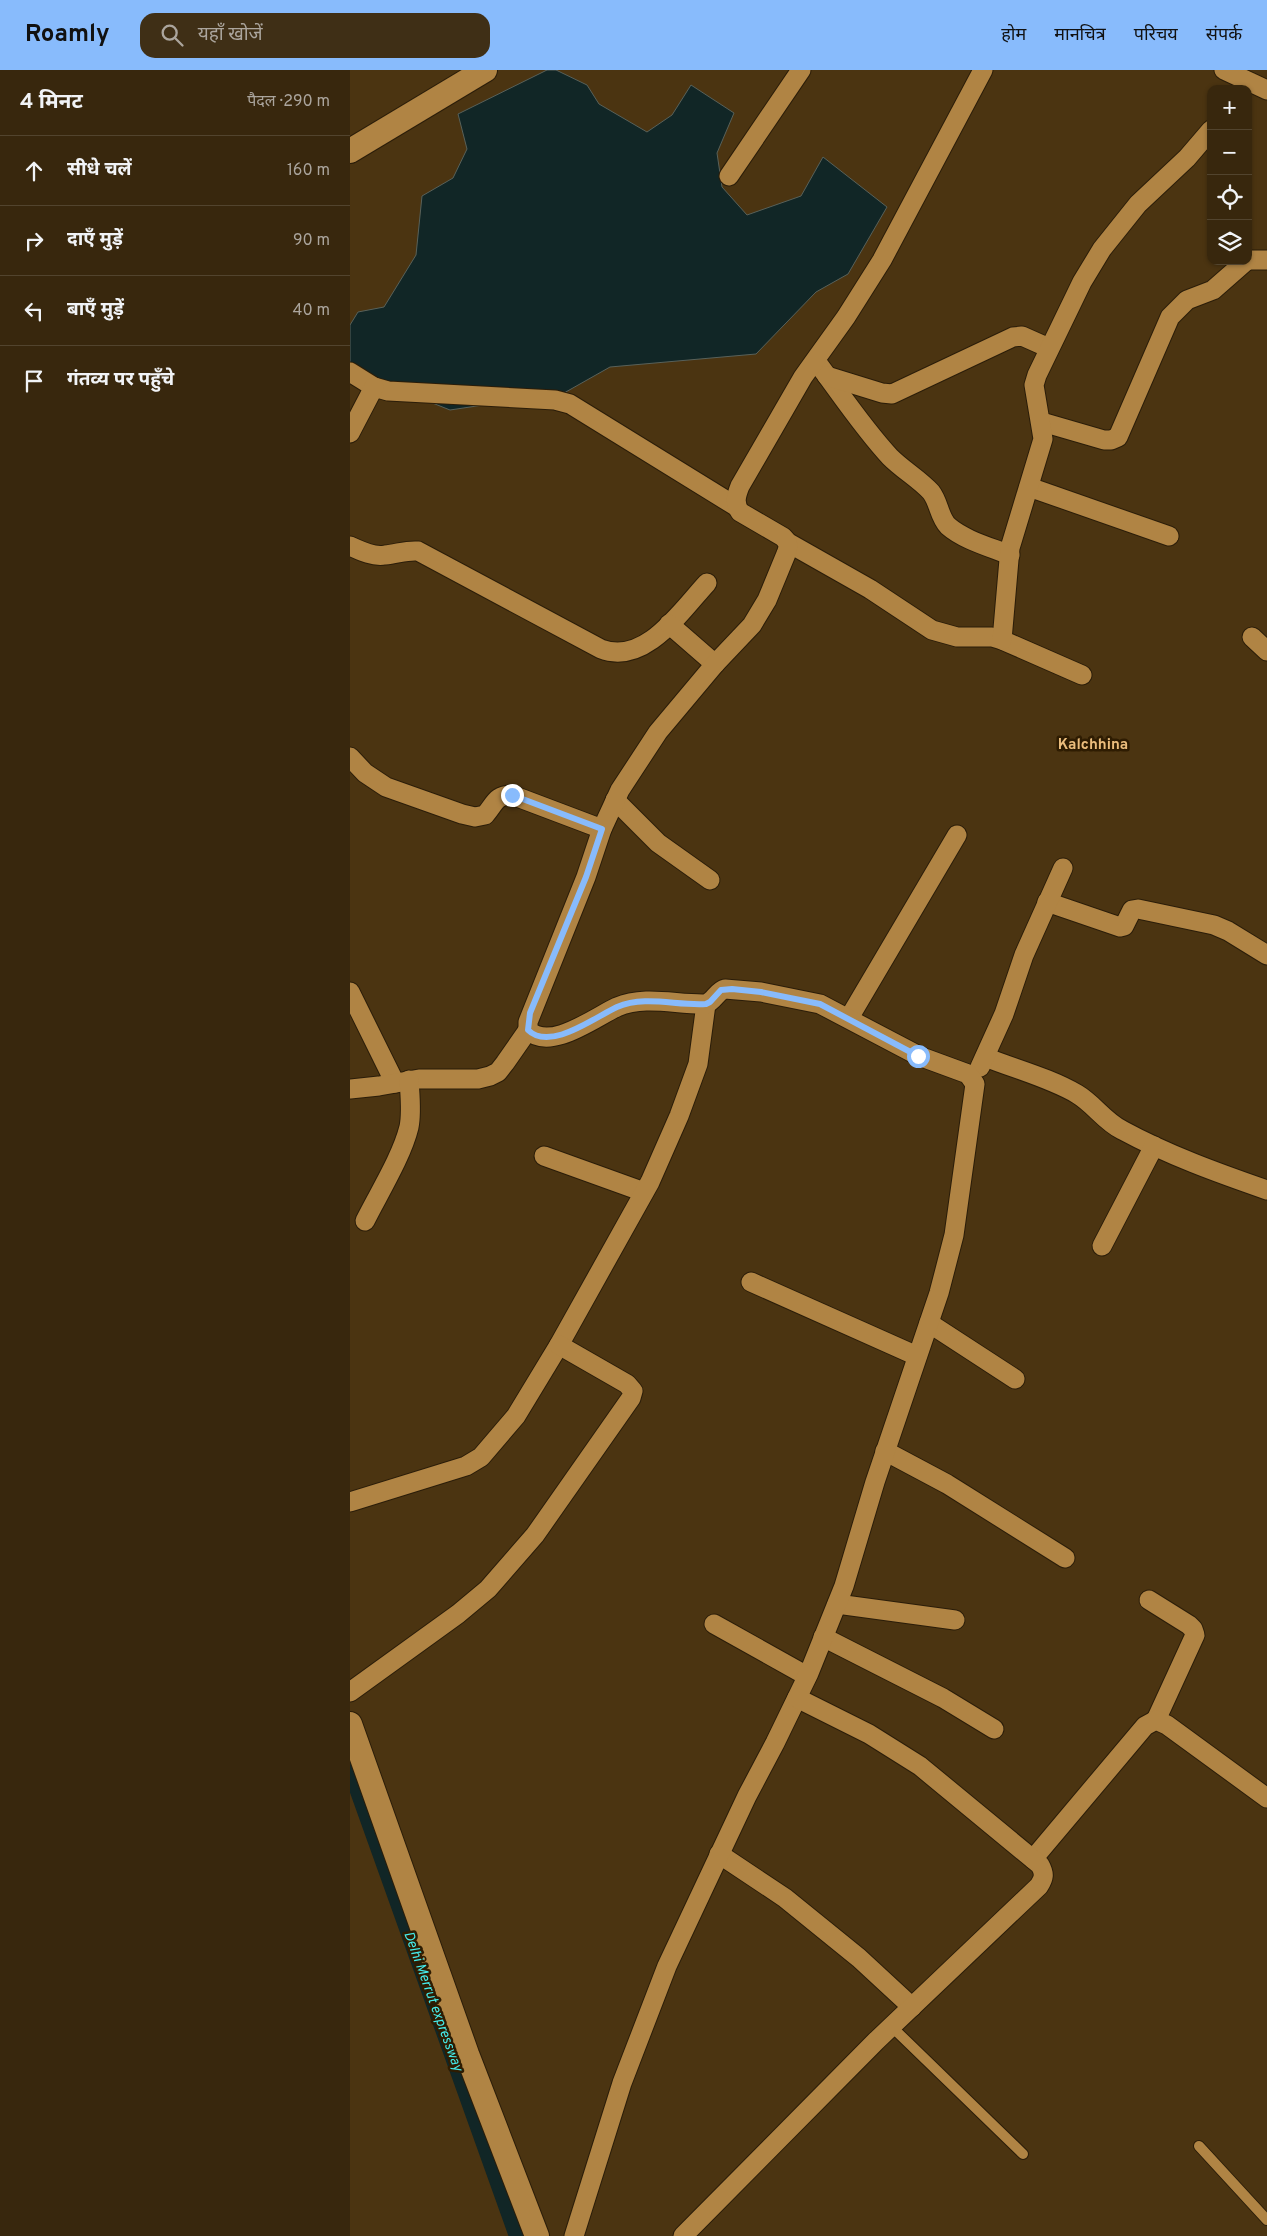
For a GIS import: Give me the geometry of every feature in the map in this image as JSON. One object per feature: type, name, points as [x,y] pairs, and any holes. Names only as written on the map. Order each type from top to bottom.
[{"type":"street","points":[[350,151],[484,70]]},
{"type":"street","points":[[729,176],[801,70]]},
{"type":"street","points":[[984,70],[882,260],[821,368],[803,377],[740,486],[736,500],[737,507],[740,512],[870,589],[932,630],[957,637],[992,637],[1082,675]]},
{"type":"street","points":[[1232,76],[1267,90]]},
{"type":"street","points":[[1002,640],[1012,540],[1043,439],[1042,422],[1035,400],[1034,385],[1049,348],[1078,288],[1102,249],[1138,204],[1188,158],[1207,135]]},
{"type":"street","points":[[1252,260],[1267,260]]},
{"type":"street","points":[[1042,422],[1104,440],[1111,440],[1118,436],[1144,381],[1170,317],[1187,300],[1213,290],[1241,265]]},
{"type":"street","points":[[821,368],[882,393],[892,394],[1013,337],[1022,336],[1049,348]]},
{"type":"street","points":[[821,368],[891,458],[930,491],[944,520],[949,526],[958,533],[1010,555]]},
{"type":"street","points":[[350,372],[374,387],[388,391],[555,400],[570,404],[737,507]]},
{"type":"street","points":[[350,433],[374,387]]},
{"type":"street","points":[[1029,487],[1169,536]]},
{"type":"street","points":[[350,1089],[437,1078],[478,1079],[498,1072],[528,1030],[530,1013],[586,877],[602,829],[615,800],[639,758],[658,732],[715,664],[752,625],[759,614],[786,554],[789,547],[788,542]]},
{"type":"street","points":[[350,546],[376,555],[402,551],[418,551],[610,652],[627,652],[640,647],[669,624],[707,583]]},
{"type":"street","points":[[669,624],[715,664]]},
{"type":"street","points":[[1252,637],[1267,651]]},
{"type":"street","points":[[350,758],[366,773],[386,787],[462,814],[476,817],[485,815],[496,799],[502,795],[512,795],[602,829]]},
{"type":"street","points":[[615,800],[658,843],[710,880]]},
{"type":"street","points":[[849,1018],[957,835]]},
{"type":"street","points":[[574,2236],[622,2083],[668,1966],[719,1854],[797,1698],[837,1604],[885,1451],[929,1323],[954,1235],[976,1091],[974,1079],[1004,1014],[1024,955],[1063,868]]},
{"type":"street","points":[[1047,902],[1122,928],[1130,914],[1135,910],[1198,921],[1228,930],[1267,955]]},
{"type":"street","points":[[528,1030],[533,1034],[543,1037],[555,1036],[571,1031],[617,1007],[632,1002],[706,1004],[721,990],[732,989],[761,992],[820,1004],[918,1056],[961,1071],[974,1079]]},
{"type":"street","points":[[350,992],[402,1082],[411,1113],[409,1126],[401,1148],[366,1221]]},
{"type":"street","points":[[350,1502],[450,1472],[481,1457],[516,1416],[559,1345],[663,1156],[698,1064],[706,1004]]},
{"type":"street","points":[[985,1057],[1075,1093],[1094,1105],[1112,1125],[1154,1146],[1267,1190]]},
{"type":"street","points":[[1102,1246],[1154,1146]]},
{"type":"street","points":[[544,1156],[644,1192]]},
{"type":"street","points":[[751,1282],[917,1356]]},
{"type":"street","points":[[929,1323],[1015,1379]]},
{"type":"street","points":[[350,1692],[458,1614],[488,1589],[535,1535],[631,1398],[633,1391],[627,1384],[559,1345]]},
{"type":"street","points":[[885,1451],[947,1484],[1065,1558]]},
{"type":"street","points":[[1033,1859],[1145,1726],[1156,1720],[1195,1635],[1189,1624],[1149,1600]]},
{"type":"street","points":[[837,1604],[955,1620]]},
{"type":"street","points":[[714,1624],[807,1676]]},
{"type":"street","points":[[823,1637],[943,1698],[994,1730]]},
{"type":"street","points":[[684,2236],[892,2026],[1039,1886],[1043,1879],[1044,1872],[1033,1859],[926,1772],[896,1750],[797,1698]]},
{"type":"street","points":[[1156,1720],[1167,1725],[1267,1798]]},
{"type":"street","points":[[350,1724],[467,2054],[537,2236]]},
{"type":"street","points":[[719,1854],[785,1898],[859,1958],[912,2007]]},
{"type":"lane","points":[[892,2026],[1022,2154]]},
{"type":"lane","points":[[1199,2146],[1267,2220]]},
{"type":"water","points":[[547,70],[556,70],[587,85],[599,104],[647,132],[672,115],[691,85],[734,113],[717,153],[722,187],[747,215],[801,196],[823,157],[887,207],[848,274],[816,292],[756,354],[610,367],[564,393],[450,410],[350,370],[350,325],[358,312],[384,307],[416,255],[422,196],[453,178],[467,149],[458,114]]},
{"type":"waterway","name":"Delhi Merrut expressway","points":[[350,1766],[518,2236]]},
{"type":"district","name":"Kalchhina","points":[[1093,744]]},
{"type":"route","points":[[512,795],[602,829],[586,877],[530,1013],[528,1030],[533,1034],[543,1037],[555,1036],[571,1031],[617,1007],[632,1002],[706,1004],[721,990],[732,989],[761,992],[820,1004],[841,1013],[918,1056]]}]
